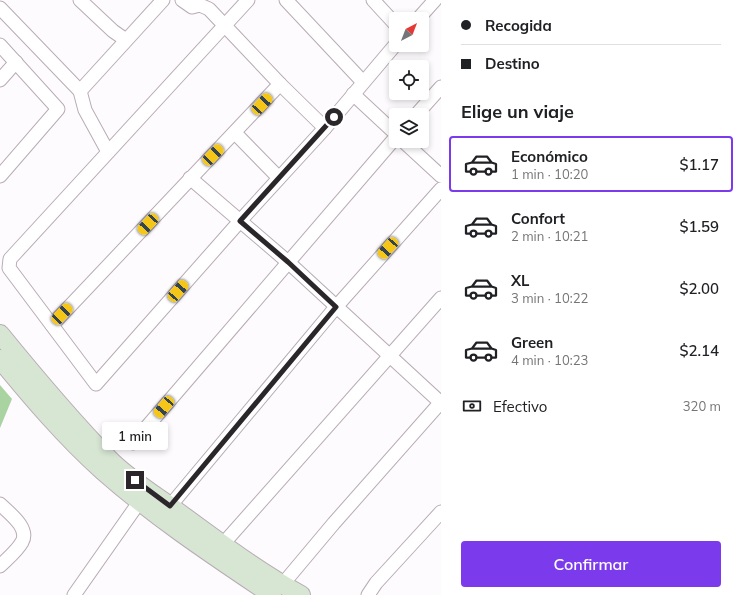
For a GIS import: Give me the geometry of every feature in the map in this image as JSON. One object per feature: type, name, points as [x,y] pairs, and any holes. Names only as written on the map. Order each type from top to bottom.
[{"type":"street","points":[[80,0],[113,31],[126,40]]},
{"type":"street","points":[[80,91],[163,0]]},
{"type":"street","points":[[182,0],[192,6],[200,5],[209,9],[280,84],[325,128]]},
{"type":"street","points":[[248,0],[10,259],[9,268],[96,384],[240,221],[325,128],[389,52]]},
{"type":"street","points":[[286,0],[364,82]]},
{"type":"street","points":[[373,0],[389,17]]},
{"type":"street","points":[[424,12],[435,0]]},
{"type":"street","points":[[0,8],[80,91],[85,110],[108,152]]},
{"type":"street","points":[[0,45],[58,109],[0,176]]},
{"type":"street","points":[[0,80],[16,62]]},
{"type":"street","points":[[52,325],[280,84]]},
{"type":"street","points":[[422,108],[441,87]]},
{"type":"street","points":[[353,94],[389,129]]},
{"type":"street","points":[[235,133],[280,178]]},
{"type":"street","points":[[133,443],[389,144]]},
{"type":"street","points":[[411,148],[441,176]]},
{"type":"street","points":[[190,178],[288,262],[441,402],[339,517],[277,590]]},
{"type":"street","points":[[170,506],[336,307],[441,189]]},
{"type":"street","points":[[222,544],[441,298]]},
{"type":"street","points":[[0,334],[41,384],[111,461],[147,490],[222,544],[277,590]]},
{"type":"street","points":[[0,359],[30,395],[80,449],[103,471],[140,501],[214,556],[277,590],[301,595]]},
{"type":"street","points":[[77,593],[140,501]]},
{"type":"street","points":[[0,504],[18,522],[24,532],[22,542],[0,566]]},
{"type":"street","points":[[368,595],[376,583],[441,512]]},
{"type":"shaded area","points":[[0,385],[12,399],[0,428]]},
{"type":"route","points":[[135,480],[170,506],[336,307],[288,262],[240,221],[334,117]]}]
